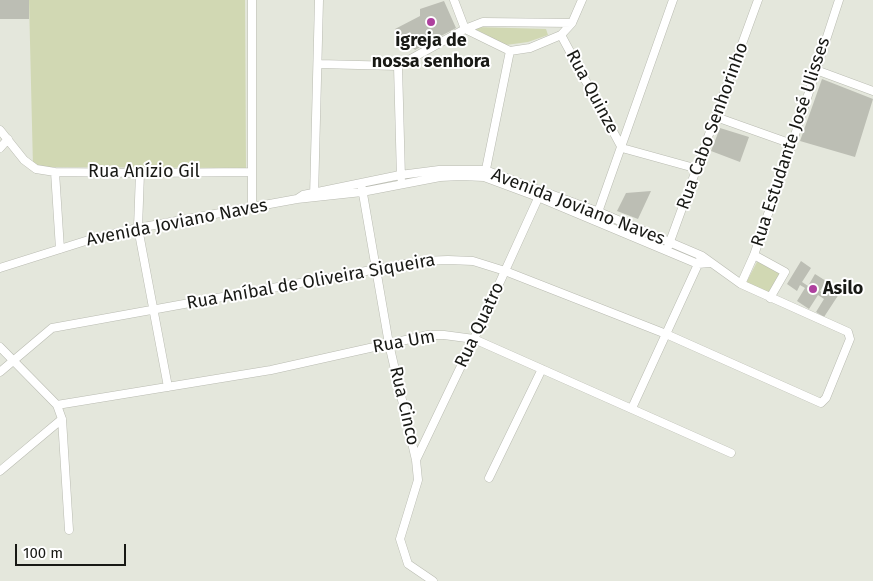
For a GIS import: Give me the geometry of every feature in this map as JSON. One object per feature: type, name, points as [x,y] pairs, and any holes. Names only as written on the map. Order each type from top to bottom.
[{"type":"street","points":[[252,0],[252,207]]},
{"type":"street","points":[[314,196],[320,0]]},
{"type":"street","points":[[454,0],[465,29],[510,51],[530,48],[561,35],[572,24],[582,0]]},
{"type":"street","points":[[594,221],[622,148],[673,0]]},
{"type":"street","name":"Rua Cabo Senhorinho","points":[[667,251],[758,0]]},
{"type":"street","name":"Rua Estudante José Ulisses","points":[[741,284],[754,255],[839,0]]},
{"type":"street","points":[[319,64],[398,66],[465,29],[483,22],[572,24]]},
{"type":"street","name":"Rua Quinze","points":[[561,35],[622,148]]},
{"type":"street","points":[[485,174],[510,51]]},
{"type":"street","points":[[398,66],[400,175],[402,185]]},
{"type":"street","points":[[816,70],[873,91]]},
{"type":"street","points":[[716,117],[792,144]]},
{"type":"street","points":[[0,130],[8,139],[0,148]]},
{"type":"street","name":"Rua Anízio Gil","points":[[8,139],[24,160],[36,169],[55,172],[251,172]]},
{"type":"street","points":[[622,148],[698,169]]},
{"type":"street","name":"Avenida Joviano Naves","points":[[362,188],[400,175],[439,170],[485,174],[599,212],[670,243],[700,260]]},
{"type":"street","points":[[55,172],[60,249]]},
{"type":"street","points":[[140,173],[138,228],[168,387]]},
{"type":"street","name":"Avenida Joviano Naves","points":[[0,268],[60,249],[138,228],[362,188],[402,185],[440,177],[485,174]]},
{"type":"street","name":"Rua Cinco","points":[[362,188],[389,344],[416,460],[418,480],[400,540],[408,564],[433,581]]},
{"type":"street","name":"Avenida Joviano Naves","points":[[540,193],[594,221],[667,251],[708,263],[741,284],[850,335],[848,345],[823,402]]},
{"type":"street","name":"Rua Quatro","points":[[416,460],[474,339],[540,193]]},
{"type":"street","points":[[754,255],[785,272],[770,298]]},
{"type":"street","name":"Rua Aníbal de Oliveira Siqueira","points":[[0,372],[52,328],[421,261],[448,260],[474,261],[505,271],[666,334],[815,401],[823,402]]},
{"type":"street","points":[[632,408],[700,260]]},
{"type":"street","name":"Rua Um","points":[[57,405],[271,370],[428,335],[458,336],[474,339],[731,453]]},
{"type":"street","points":[[0,347],[57,405],[62,419],[68,530]]},
{"type":"street","points":[[489,478],[542,369]]},
{"type":"street","points":[[0,471],[62,419]]},
{"type":"green space","points":[[29,0],[245,0],[246,168],[33,167]]},
{"type":"green space","points":[[475,27],[546,29],[548,35],[528,42],[506,45],[475,29]]},
{"type":"green space","points":[[758,260],[783,272],[769,295],[746,283]]},
{"type":"building","points":[[0,0],[29,0],[29,19],[0,19]]},
{"type":"building","name":"igreja de nossa senhora","points":[[444,1],[456,28],[415,50],[395,29],[420,16],[420,9]]},
{"type":"building","points":[[822,79],[873,99],[855,157],[800,141]]},
{"type":"building","points":[[720,128],[749,137],[740,162],[711,151]]},
{"type":"building","points":[[651,191],[638,219],[617,211],[626,193]]},
{"type":"building","name":"Asilo","points":[[801,261],[811,268],[802,282],[808,286],[815,274],[826,281],[820,291],[826,295],[832,285],[841,291],[824,317],[816,312],[824,299],[818,295],[809,309],[797,301],[805,288],[800,285],[797,291],[787,284]]},
{"type":"place","name":"igreja de nossa senhora","points":[[431,22]]},
{"type":"place","name":"Asilo","points":[[813,289]]}]
